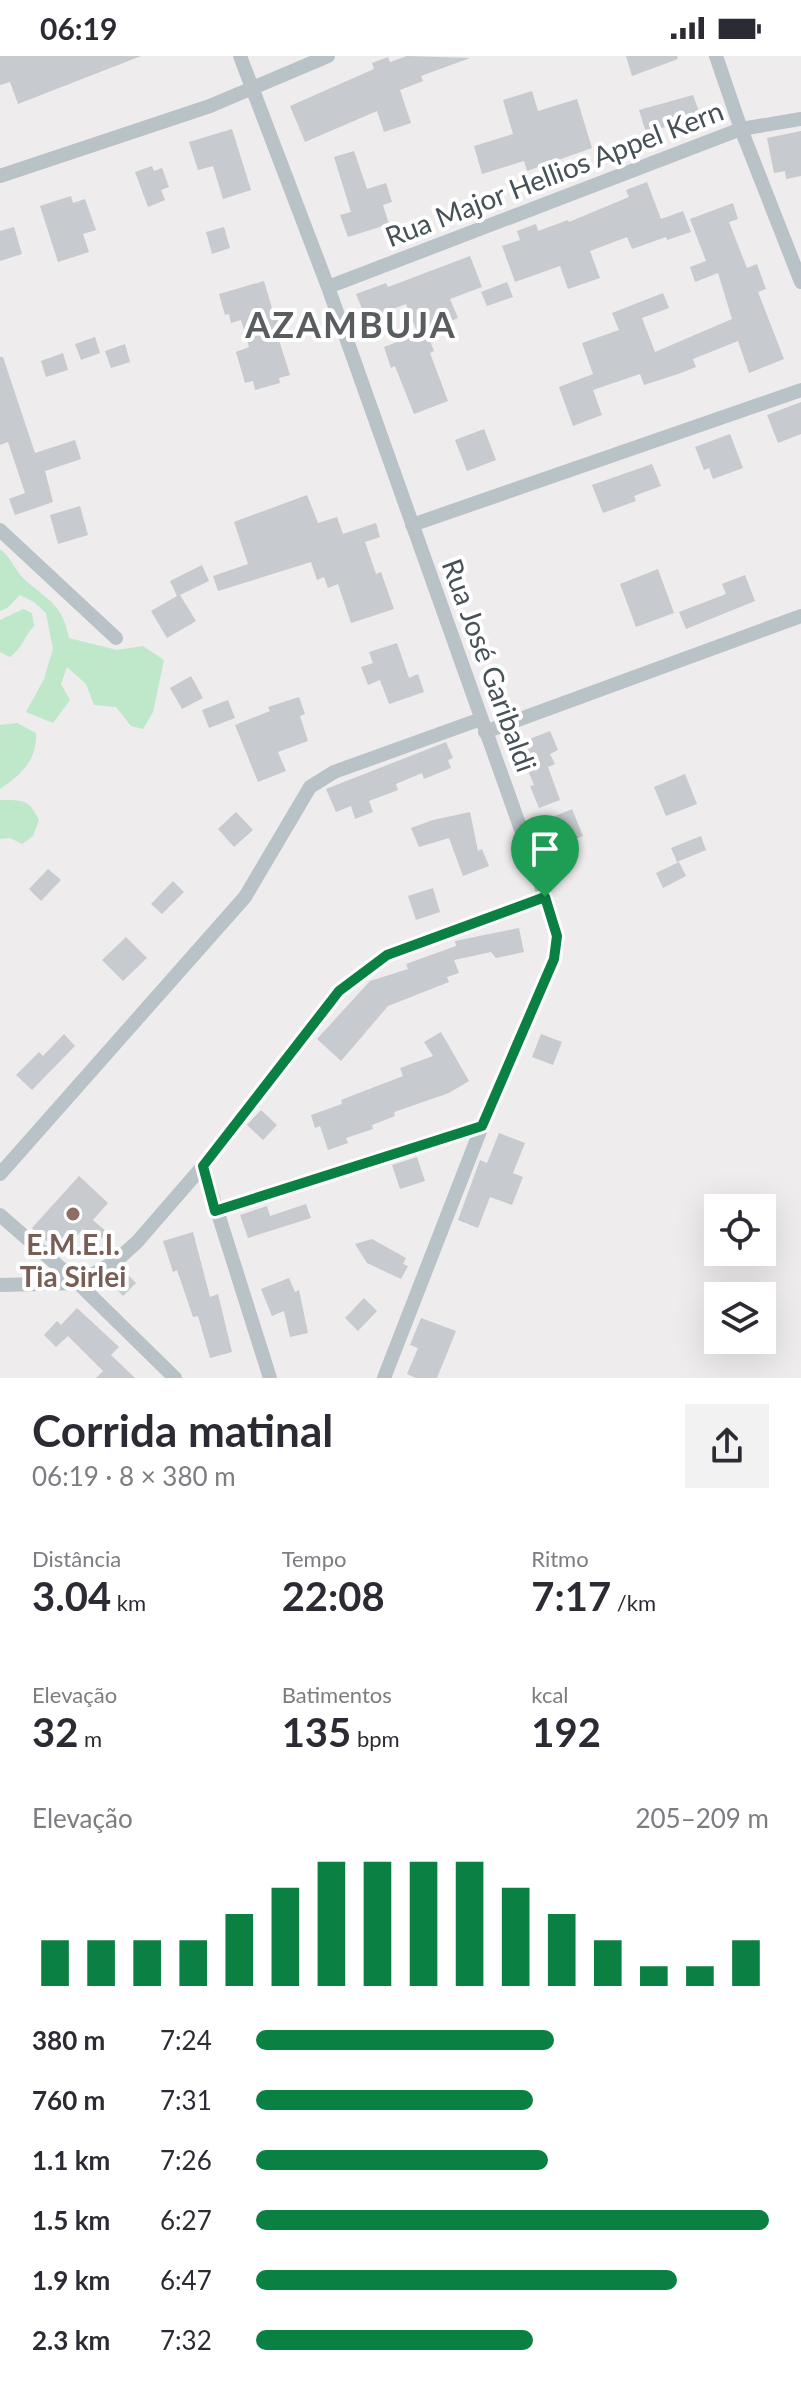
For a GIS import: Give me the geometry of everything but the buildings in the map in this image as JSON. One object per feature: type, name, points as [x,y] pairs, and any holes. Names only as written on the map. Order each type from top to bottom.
[{"type":"street","name":"Rua José Garibaldi","points":[[240,56],[328,287],[557,936],[554,959],[482,1126],[384,1378]]},
{"type":"street","points":[[0,176],[252,90],[328,56]]},
{"type":"street","points":[[716,56],[801,282]]},
{"type":"street","name":"Rua Major Hellios Appel Kern","points":[[328,287],[741,129],[801,119]]},
{"type":"street","points":[[412,525],[801,390]]},
{"type":"street","points":[[0,530],[116,638]]},
{"type":"street","points":[[0,1174],[245,897],[310,787],[334,772],[483,726],[801,616]]},
{"type":"street","points":[[0,1285],[78,1283],[116,1261],[137,1242],[203,1166],[339,991],[387,955],[545,897]]},
{"type":"street","points":[[215,1211],[482,1126]]},
{"type":"street","points":[[203,1166],[270,1378]]},
{"type":"street","points":[[0,1215],[78,1283],[175,1378]]},
{"type":"green space","points":[[0,549],[24,579],[58,610],[69,638],[117,650],[143,646],[164,660],[153,712],[143,729],[131,726],[116,707],[94,705],[86,684],[67,667],[61,684],[70,700],[53,723],[26,712],[44,679],[53,649],[46,613],[34,602],[20,595],[0,611]]},
{"type":"green space","points":[[23,609],[32,613],[34,626],[10,657],[0,652],[0,620]]},
{"type":"green space","points":[[17,723],[36,733],[34,751],[21,772],[0,789],[0,725]]},
{"type":"green space","points":[[0,800],[28,804],[39,820],[33,836],[22,844],[10,838],[0,839]]},
{"type":"place","name":"E.M.E.I. Tia Sirlei","points":[[73,1214]]},
{"type":"district","name":"AZAMBUJA","points":[[351,324]]},
{"type":"route","points":[[545,897],[557,936],[554,959],[482,1126],[215,1211],[203,1166],[339,991],[387,955],[545,897]]}]
